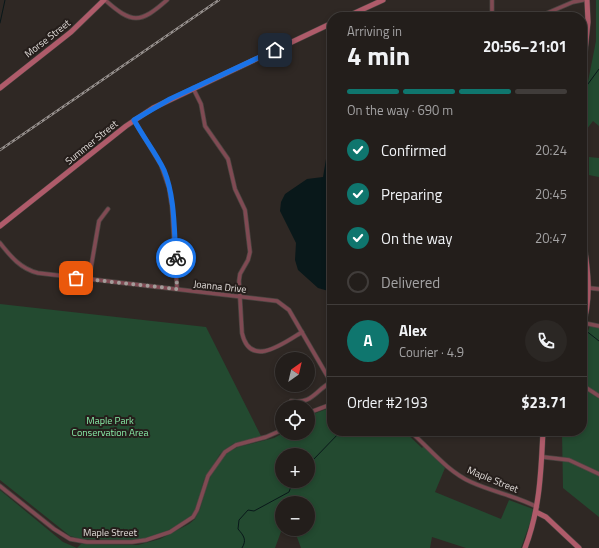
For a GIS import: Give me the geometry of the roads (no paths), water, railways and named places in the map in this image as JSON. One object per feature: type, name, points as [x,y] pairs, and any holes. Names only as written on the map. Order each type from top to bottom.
[{"type":"street","points":[[104,0],[123,15],[136,18],[149,14],[167,0]]},
{"type":"street","name":"Morse Street","points":[[0,88],[71,32],[104,0]]},
{"type":"street","points":[[357,12],[383,0]]},
{"type":"street","points":[[492,0],[492,12]]},
{"type":"street","points":[[550,12],[583,0]]},
{"type":"street","points":[[587,0],[587,28]]},
{"type":"street","name":"Summer Street","points":[[0,226],[134,120],[153,108],[192,88],[327,26]]},
{"type":"street","points":[[192,88],[201,104],[205,126],[228,159],[234,189],[245,210],[250,252],[248,260],[239,278],[242,330],[246,343],[253,349],[261,352],[275,348],[302,332]]},
{"type":"street","points":[[134,120],[161,164],[169,188],[172,207],[177,289]]},
{"type":"street","points":[[89,279],[99,221],[108,209]]},
{"type":"street","name":"Joanna Drive","points":[[0,243],[15,261],[31,271],[274,300],[289,310],[327,376]]},
{"type":"street","points":[[587,278],[587,296]]},
{"type":"street","points":[[588,288],[599,289]]},
{"type":"street","points":[[587,326],[599,326]]},
{"type":"street","points":[[308,400],[321,387],[327,385]]},
{"type":"street","points":[[587,388],[599,396]]},
{"type":"street","points":[[315,410],[327,406]]},
{"type":"street","name":"Maple Street","points":[[0,486],[59,534],[70,539],[87,542],[132,542],[146,540],[170,532],[193,517],[197,510],[208,476],[225,452],[236,446],[275,433]]},
{"type":"street","name":"Maple Street","points":[[415,436],[452,470],[464,478],[537,509],[579,548]]},
{"type":"street","points":[[525,548],[537,509],[543,457],[543,436]]},
{"type":"street","points":[[543,457],[569,460],[599,474]]},
{"type":"waterway","points":[[0,23],[5,0]]},
{"type":"waterway","points":[[587,85],[599,69]]},
{"type":"waterway","points":[[587,332],[599,341]]},
{"type":"waterway","points":[[315,458],[336,436]]},
{"type":"waterway","points":[[242,548],[245,540],[238,529],[239,520],[248,510],[254,511],[289,492],[290,488]]},
{"type":"railway","points":[[0,150],[219,0]]},
{"type":"park label","name":"Maple Park Conservation Area","points":[[110,426]]}]
